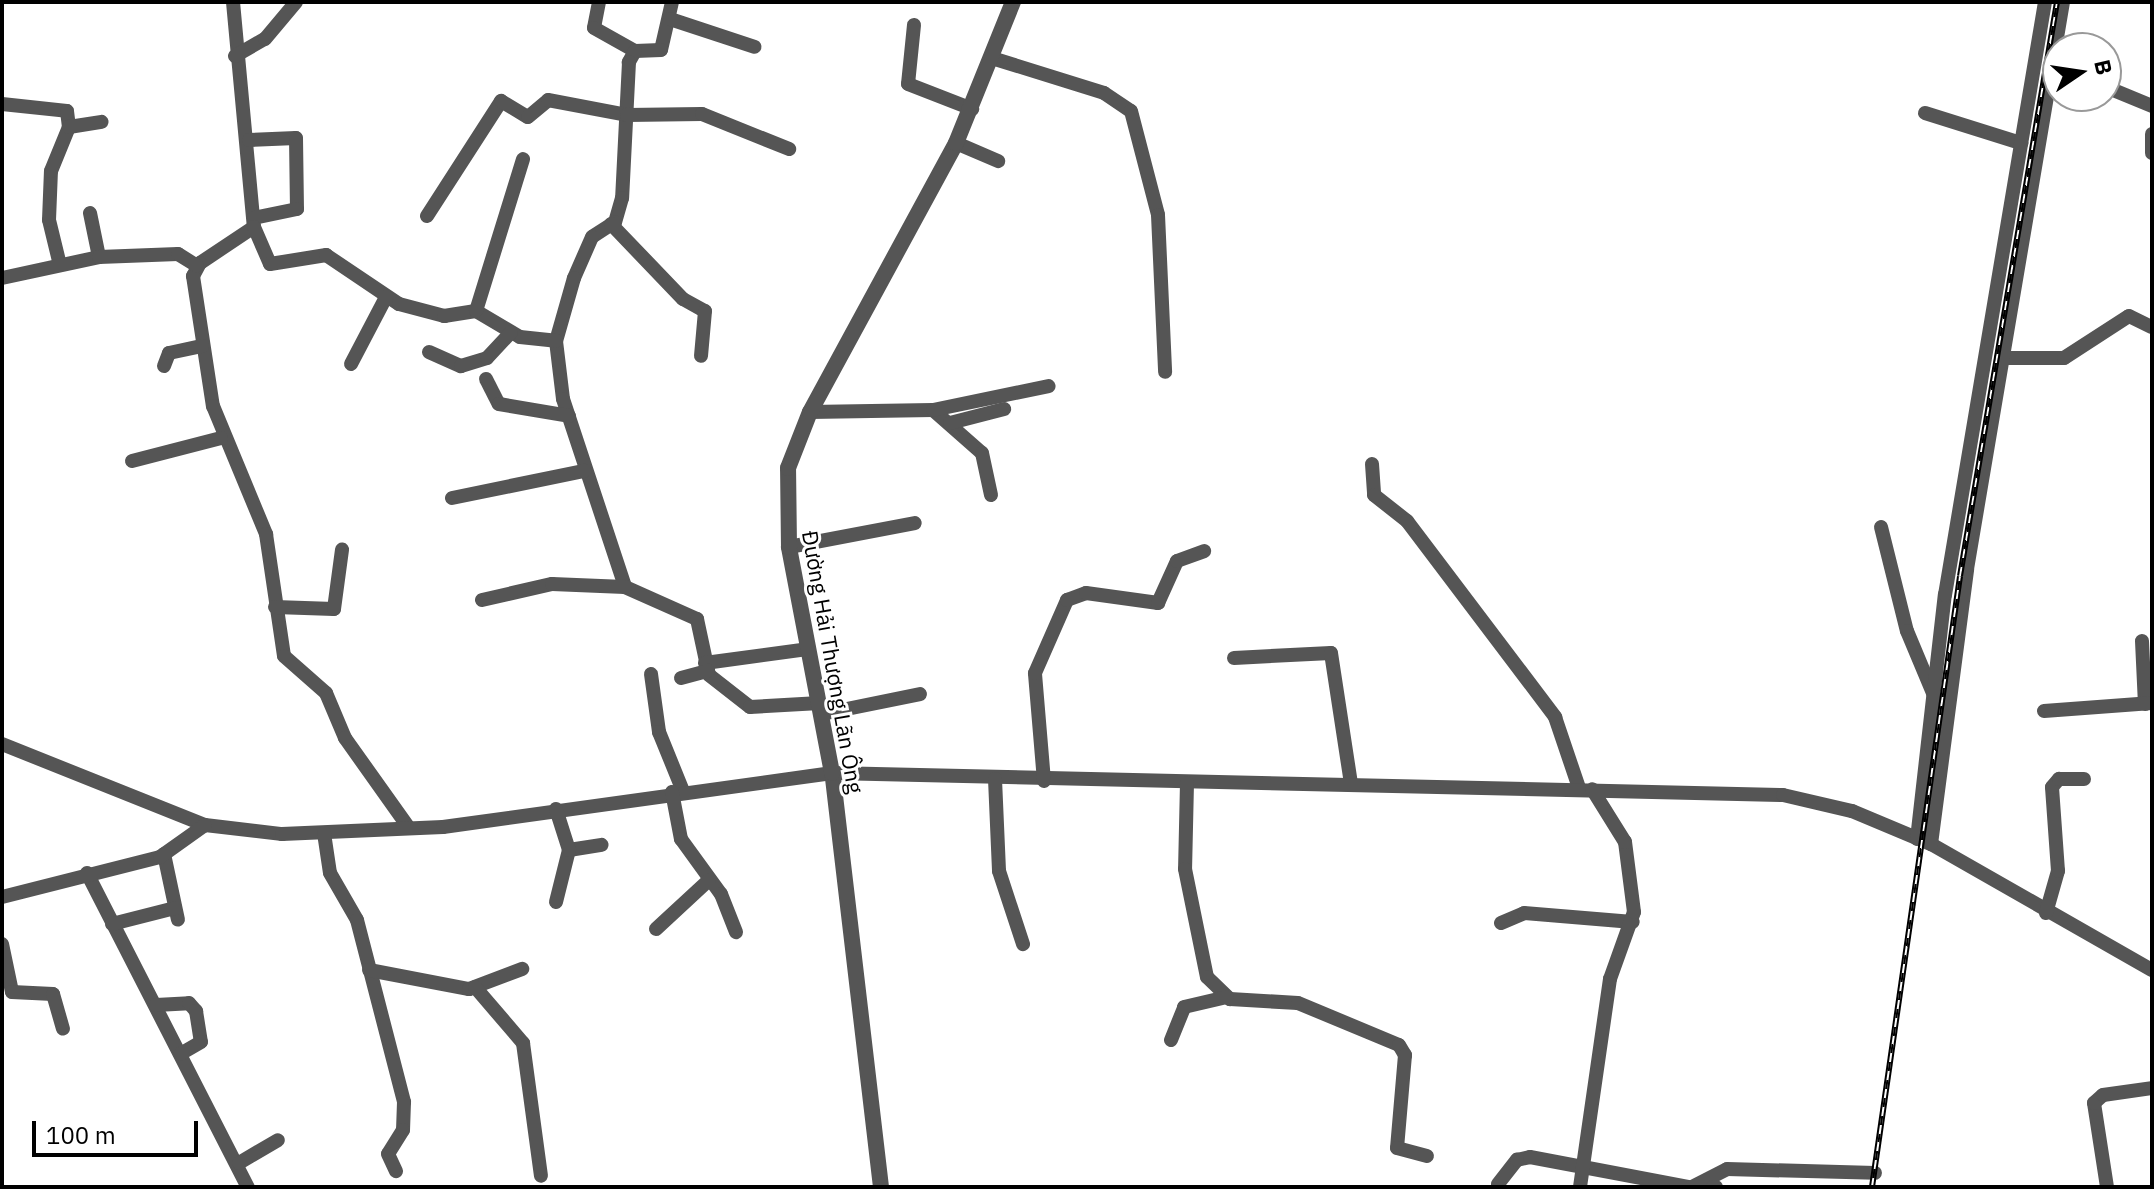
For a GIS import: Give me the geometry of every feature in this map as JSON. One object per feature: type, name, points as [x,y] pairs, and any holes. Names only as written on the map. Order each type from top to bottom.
[{"type":"street","points":[[233,2],[235,56],[249,140],[254,222],[266,262],[326,255],[386,297],[444,316],[476,311],[511,332],[556,341]]},
{"type":"street","points":[[235,56],[265,39],[296,2]]},
{"type":"street","points":[[599,2],[594,28],[635,51],[661,50],[672,2]]},
{"type":"street","name":"Đường Hải Thượng Lãn Ông","points":[[881,1187],[832,773],[789,547],[788,468],[810,412],[956,143],[995,59],[1013,2]]},
{"type":"street","points":[[1924,841],[1945,595],[2045,2]]},
{"type":"street","points":[[2059,32],[2063,2]]},
{"type":"street","points":[[670,19],[755,47]]},
{"type":"street","points":[[914,25],[908,84],[972,109]]},
{"type":"street","points":[[625,587],[584,471],[569,416],[556,341],[582,255],[595,232],[611,224],[625,181],[627,115],[635,51]]},
{"type":"street","points":[[995,59],[1104,93],[1131,111],[1158,215],[1165,372]]},
{"type":"street","points":[[2122,94],[2152,106]]},
{"type":"street","points":[[427,216],[501,101],[528,117],[548,100],[627,115],[702,114],[789,149]]},
{"type":"street","points":[[2,104],[67,111],[69,127],[50,176],[49,220],[59,261]]},
{"type":"street","points":[[1924,841],[2001,358],[2047,112]]},
{"type":"street","points":[[1925,113],[2021,143]]},
{"type":"street","points":[[69,127],[102,122]]},
{"type":"street","points":[[2152,134],[2152,153]]},
{"type":"street","points":[[249,140],[296,138],[297,209],[254,222],[197,266],[192,283],[221,438],[266,534],[275,607],[286,660],[326,693],[345,738],[409,828]]},
{"type":"street","points":[[956,143],[998,161]]},
{"type":"street","points":[[476,311],[523,159]]},
{"type":"street","points":[[90,213],[99,257]]},
{"type":"street","points":[[611,224],[683,299],[705,311],[701,356]]},
{"type":"street","points":[[2,278],[59,261],[99,257],[178,254],[197,266]]},
{"type":"street","points":[[351,364],[386,297]]},
{"type":"street","points":[[2001,358],[2064,358],[2129,316],[2152,327]]},
{"type":"street","points":[[429,352],[461,366],[487,358],[511,332]]},
{"type":"street","points":[[164,366],[169,353],[202,346]]},
{"type":"street","points":[[486,379],[499,404],[569,416]]},
{"type":"street","points":[[810,412],[933,410],[1049,386]]},
{"type":"street","points":[[950,423],[1004,409]]},
{"type":"street","points":[[933,410],[982,453],[991,495]]},
{"type":"street","points":[[132,461],[221,438]]},
{"type":"street","points":[[1372,464],[1374,495],[1422,539],[1555,717],[1585,788],[1625,842],[1633,922],[1610,979],[1588,1166],[1580,1187]]},
{"type":"street","points":[[452,498],[584,471]]},
{"type":"street","points":[[789,547],[915,523]]},
{"type":"street","points":[[1881,527],[1907,631],[1937,702]]},
{"type":"street","points":[[275,607],[334,609],[342,550]]},
{"type":"street","points":[[1044,781],[1035,673],[1067,600],[1086,593],[1158,603],[1177,561],[1204,551]]},
{"type":"street","points":[[482,600],[552,584],[625,587],[697,619],[705,631],[706,667],[750,707],[821,708],[920,694]]},
{"type":"street","points":[[2044,711],[2149,703],[2142,641]]},
{"type":"street","points":[[681,678],[706,667],[809,649]]},
{"type":"street","points":[[1234,658],[1331,653],[1351,783]]},
{"type":"street","points":[[651,674],[659,732],[678,792],[681,839],[709,880],[736,932]]},
{"type":"street","points":[[2,744],[205,825],[324,833],[409,828],[832,773],[1044,781],[1351,783],[1783,795],[1852,811],[1924,841],[2046,913],[2148,961]]},
{"type":"street","points":[[995,779],[999,871],[1023,944]]},
{"type":"street","points":[[2046,913],[2058,871],[2052,787],[2059,779],[2084,779]]},
{"type":"street","points":[[1187,783],[1185,869],[1193,914],[1205,972],[1227,997]]},
{"type":"street","points":[[556,809],[569,850],[556,902]]},
{"type":"street","points":[[2,897],[164,854],[205,825]]},
{"type":"street","points":[[324,833],[330,873],[357,920],[404,1102],[403,1130],[388,1154],[396,1171]]},
{"type":"street","points":[[569,850],[602,845]]},
{"type":"street","points":[[112,924],[176,914],[164,854]]},
{"type":"street","points":[[87,873],[239,1163],[248,1187]]},
{"type":"street","points":[[656,929],[709,880]]},
{"type":"street","points":[[1501,923],[1524,913],[1633,922]]},
{"type":"street","points":[[2,944],[12,992],[53,994],[63,1029]]},
{"type":"street","points":[[369,970],[475,987],[522,969]]},
{"type":"street","points":[[475,987],[523,1043],[541,1176]]},
{"type":"street","points":[[1171,1040],[1184,1007],[1227,997],[1298,1003],[1399,1045],[1405,1055],[1397,1148],[1427,1156]]},
{"type":"street","points":[[156,1005],[189,1003],[196,1011],[201,1042],[180,1054]]},
{"type":"street","points":[[2107,1187],[2094,1103],[2103,1095],[2152,1088]]},
{"type":"street","points":[[239,1163],[278,1140]]},
{"type":"street","points":[[1498,1184],[1521,1157],[1588,1166],[1691,1187],[1727,1169],[1869,1178]]},
{"type":"railway","points":[[1872,1187],[1960,576],[2057,2]]}]
